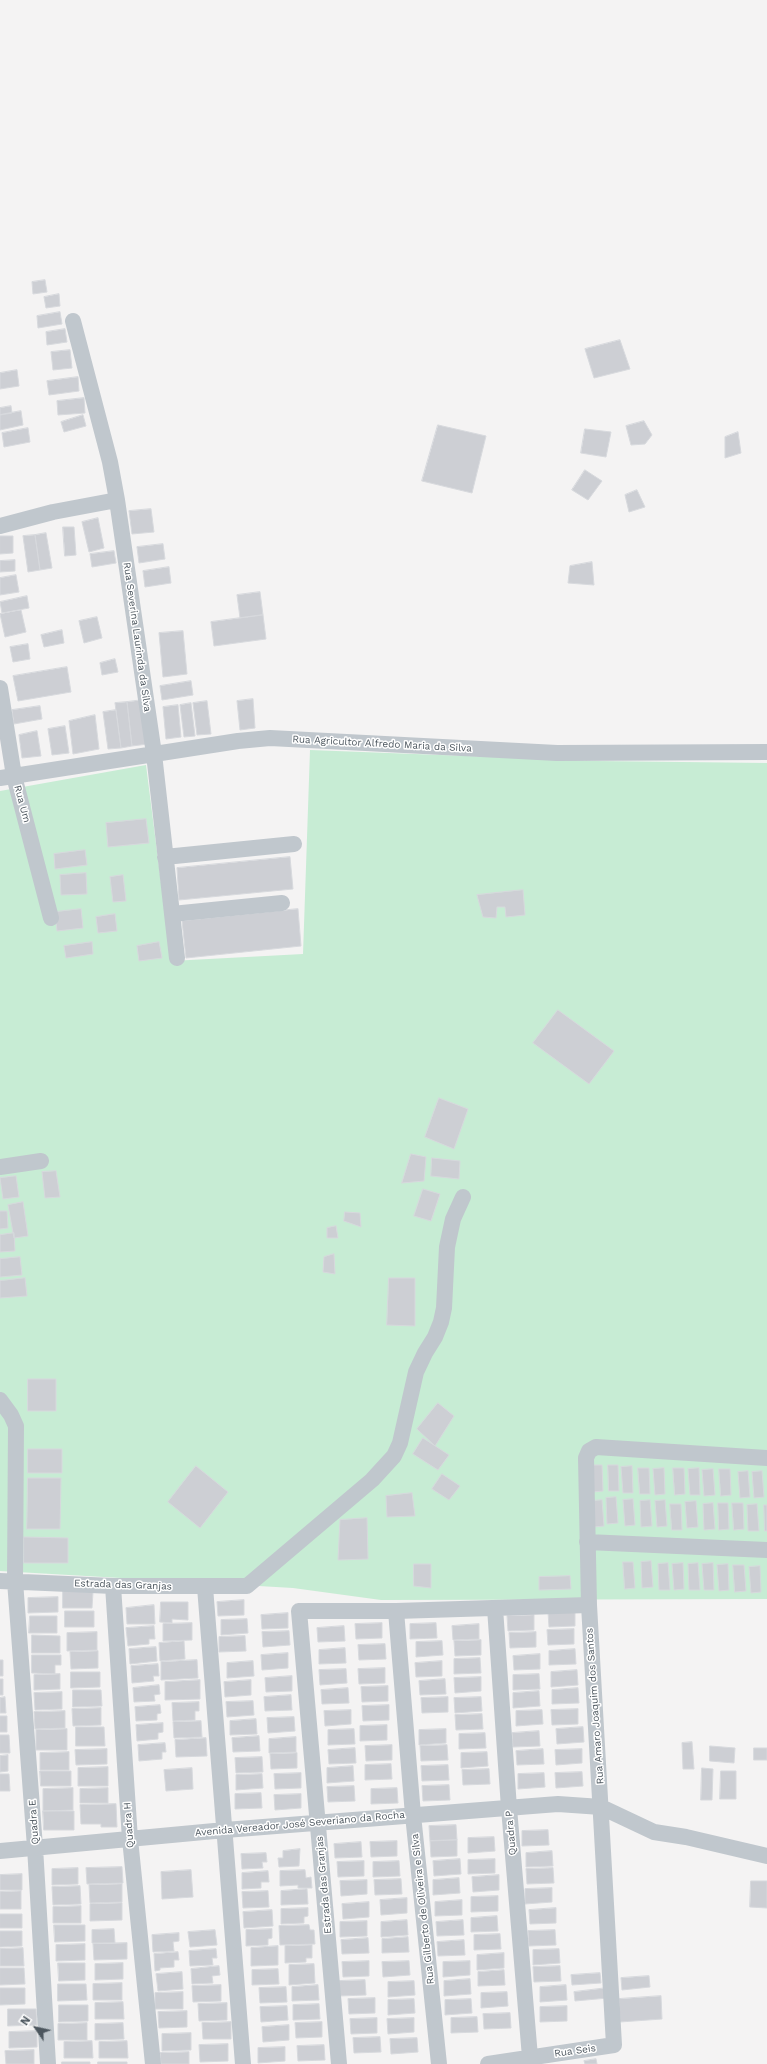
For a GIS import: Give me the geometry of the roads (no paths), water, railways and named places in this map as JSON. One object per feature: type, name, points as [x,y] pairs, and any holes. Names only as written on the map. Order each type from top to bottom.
[{"type":"street","name":"Rua Severina Laurinda da Silva","points":[[73,321],[110,462],[117,500],[154,754],[177,958]]},
{"type":"street","points":[[0,526],[53,512],[117,500]]},
{"type":"street","name":"Rua Um","points":[[0,688],[7,777],[51,918]]},
{"type":"street","name":"Rua Agricultor Alfredo Maria da Silva","points":[[7,777],[238,741],[270,738],[557,753],[767,752]]},
{"type":"street","points":[[165,857],[294,844]]},
{"type":"street","points":[[172,914],[282,902]]},
{"type":"street","points":[[0,1167],[41,1161]]},
{"type":"street","name":"Estrada das Granjas","points":[[7,1581],[113,1586],[247,1586],[372,1480],[394,1456],[400,1443],[416,1372],[425,1353],[436,1337],[441,1322],[446,1286],[447,1247],[453,1219],[463,1197]]},
{"type":"street","name":"Quadra E","points":[[0,1400],[11,1415],[16,1426],[7,1581],[36,1847],[48,2064]]},
{"type":"street","name":"Rua Amaro Joaquim dos Santos","points":[[614,2045],[589,1605],[586,1458],[589,1451],[596,1447],[767,1458]]},
{"type":"street","points":[[588,1542],[767,1550]]},
{"type":"street","name":"Quadra H","points":[[113,1586],[130,1839],[153,2064]]},
{"type":"street","points":[[205,1587],[243,2064]]},
{"type":"street","points":[[396,1611],[589,1605]]},
{"type":"street","name":"Quadra P","points":[[495,1608],[509,1808],[530,2057]]},
{"type":"street","name":"Estrada das Granjas","points":[[339,2064],[299,1611],[396,1611]]},
{"type":"street","name":"Rua Gilberto de Oliveira e Silva","points":[[396,1611],[413,1815],[439,2064]]},
{"type":"street","name":"Avenida Vereador José Severiano da Rocha","points":[[0,1851],[225,1830],[318,1824],[558,1804],[601,1807]]},
{"type":"street","points":[[601,1807],[654,1832],[686,1837],[767,1856]]},
{"type":"street","name":"Rua Seis","points":[[488,2064],[614,2045]]}]
